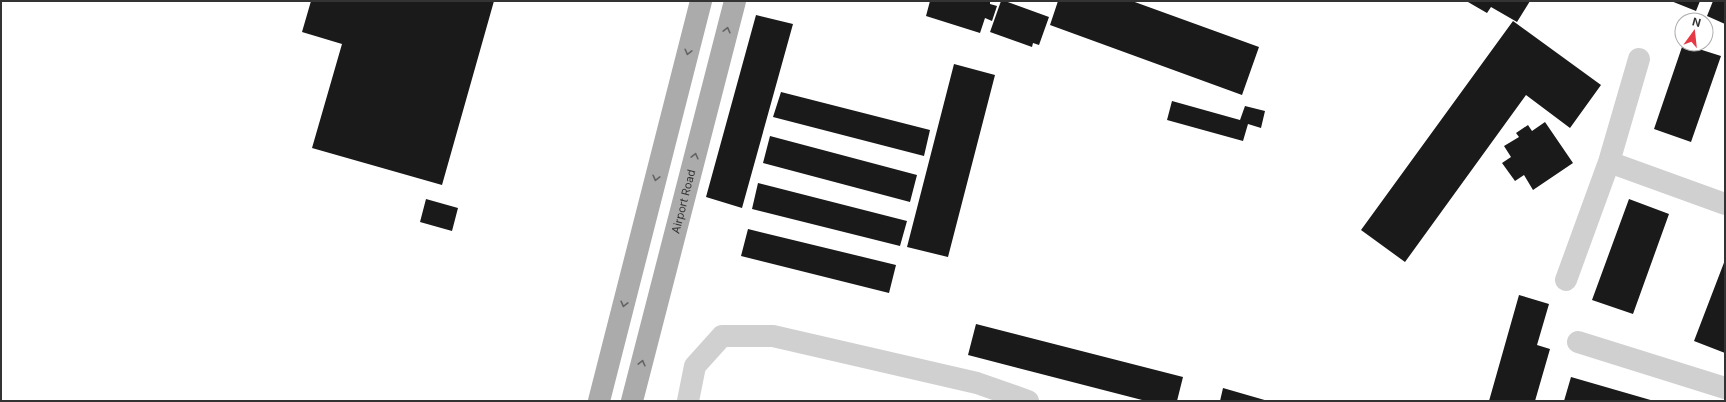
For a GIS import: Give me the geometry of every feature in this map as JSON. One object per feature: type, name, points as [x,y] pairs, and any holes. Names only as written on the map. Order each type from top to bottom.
[{"type":"main road","points":[[599,401],[701,1]]},
{"type":"main road","name":"Airport Road","points":[[632,401],[735,1]]},
{"type":"lane","points":[[1566,280],[1609,162],[1639,59]]},
{"type":"lane","points":[[1609,162],[1725,204]]},
{"type":"lane","points":[[688,401],[695,366],[722,336],[773,336],[976,383],[1028,401]]},
{"type":"lane","points":[[1578,342],[1725,388]]},
{"type":"building","points":[[311,1],[494,1],[442,185],[312,148],[342,44],[302,32]]},
{"type":"building","points":[[930,1],[990,1],[990,4],[997,6],[992,21],[985,18],[980,33],[926,16]]},
{"type":"building","points":[[1001,1],[1005,1],[1049,17],[1039,45],[1033,43],[1032,47],[990,32]]},
{"type":"building","points":[[1058,1],[1132,1],[1259,47],[1242,95],[1050,25]]},
{"type":"building","points":[[1468,1],[1530,1],[1517,22],[1491,7],[1487,13]]},
{"type":"building","points":[[1671,1],[1700,1],[1696,11]]},
{"type":"building","points":[[1713,1],[1725,1],[1725,24],[1714,19],[1714,12],[1709,12]]},
{"type":"building","points":[[756,15],[793,24],[742,208],[706,197]]},
{"type":"building","points":[[1513,21],[1601,85],[1570,128],[1526,95],[1405,262],[1361,230]]},
{"type":"building","points":[[1680,52],[1708,52],[1721,56],[1691,142],[1654,129]]},
{"type":"building","points":[[954,64],[995,75],[948,257],[907,247]]},
{"type":"building","points":[[781,92],[930,130],[924,156],[773,117]]},
{"type":"building","points":[[1172,101],[1240,120],[1245,106],[1265,111],[1261,128],[1248,124],[1243,141],[1167,120]]},
{"type":"building","points":[[1545,122],[1573,163],[1533,190],[1524,175],[1515,181],[1502,163],[1511,157],[1504,146],[1519,137],[1516,133],[1528,125],[1532,131]]},
{"type":"building","points":[[770,136],[917,175],[910,202],[763,163]]},
{"type":"building","points":[[758,183],[907,221],[900,246],[752,209]]},
{"type":"building","points":[[426,199],[458,208],[452,231],[420,222]]},
{"type":"building","points":[[1629,199],[1669,214],[1633,314],[1592,300]]},
{"type":"building","points":[[748,229],[896,265],[889,293],[741,256]]},
{"type":"building","points":[[1725,260],[1725,353],[1694,341]]},
{"type":"building","points":[[1519,295],[1549,304],[1537,345],[1550,349],[1535,401],[1489,401]]},
{"type":"building","points":[[976,324],[1183,377],[1177,401],[1146,401],[968,355]]},
{"type":"building","points":[[1571,377],[1654,401],[1564,401]]},
{"type":"building","points":[[1223,388],[1268,401],[1220,401]]}]
